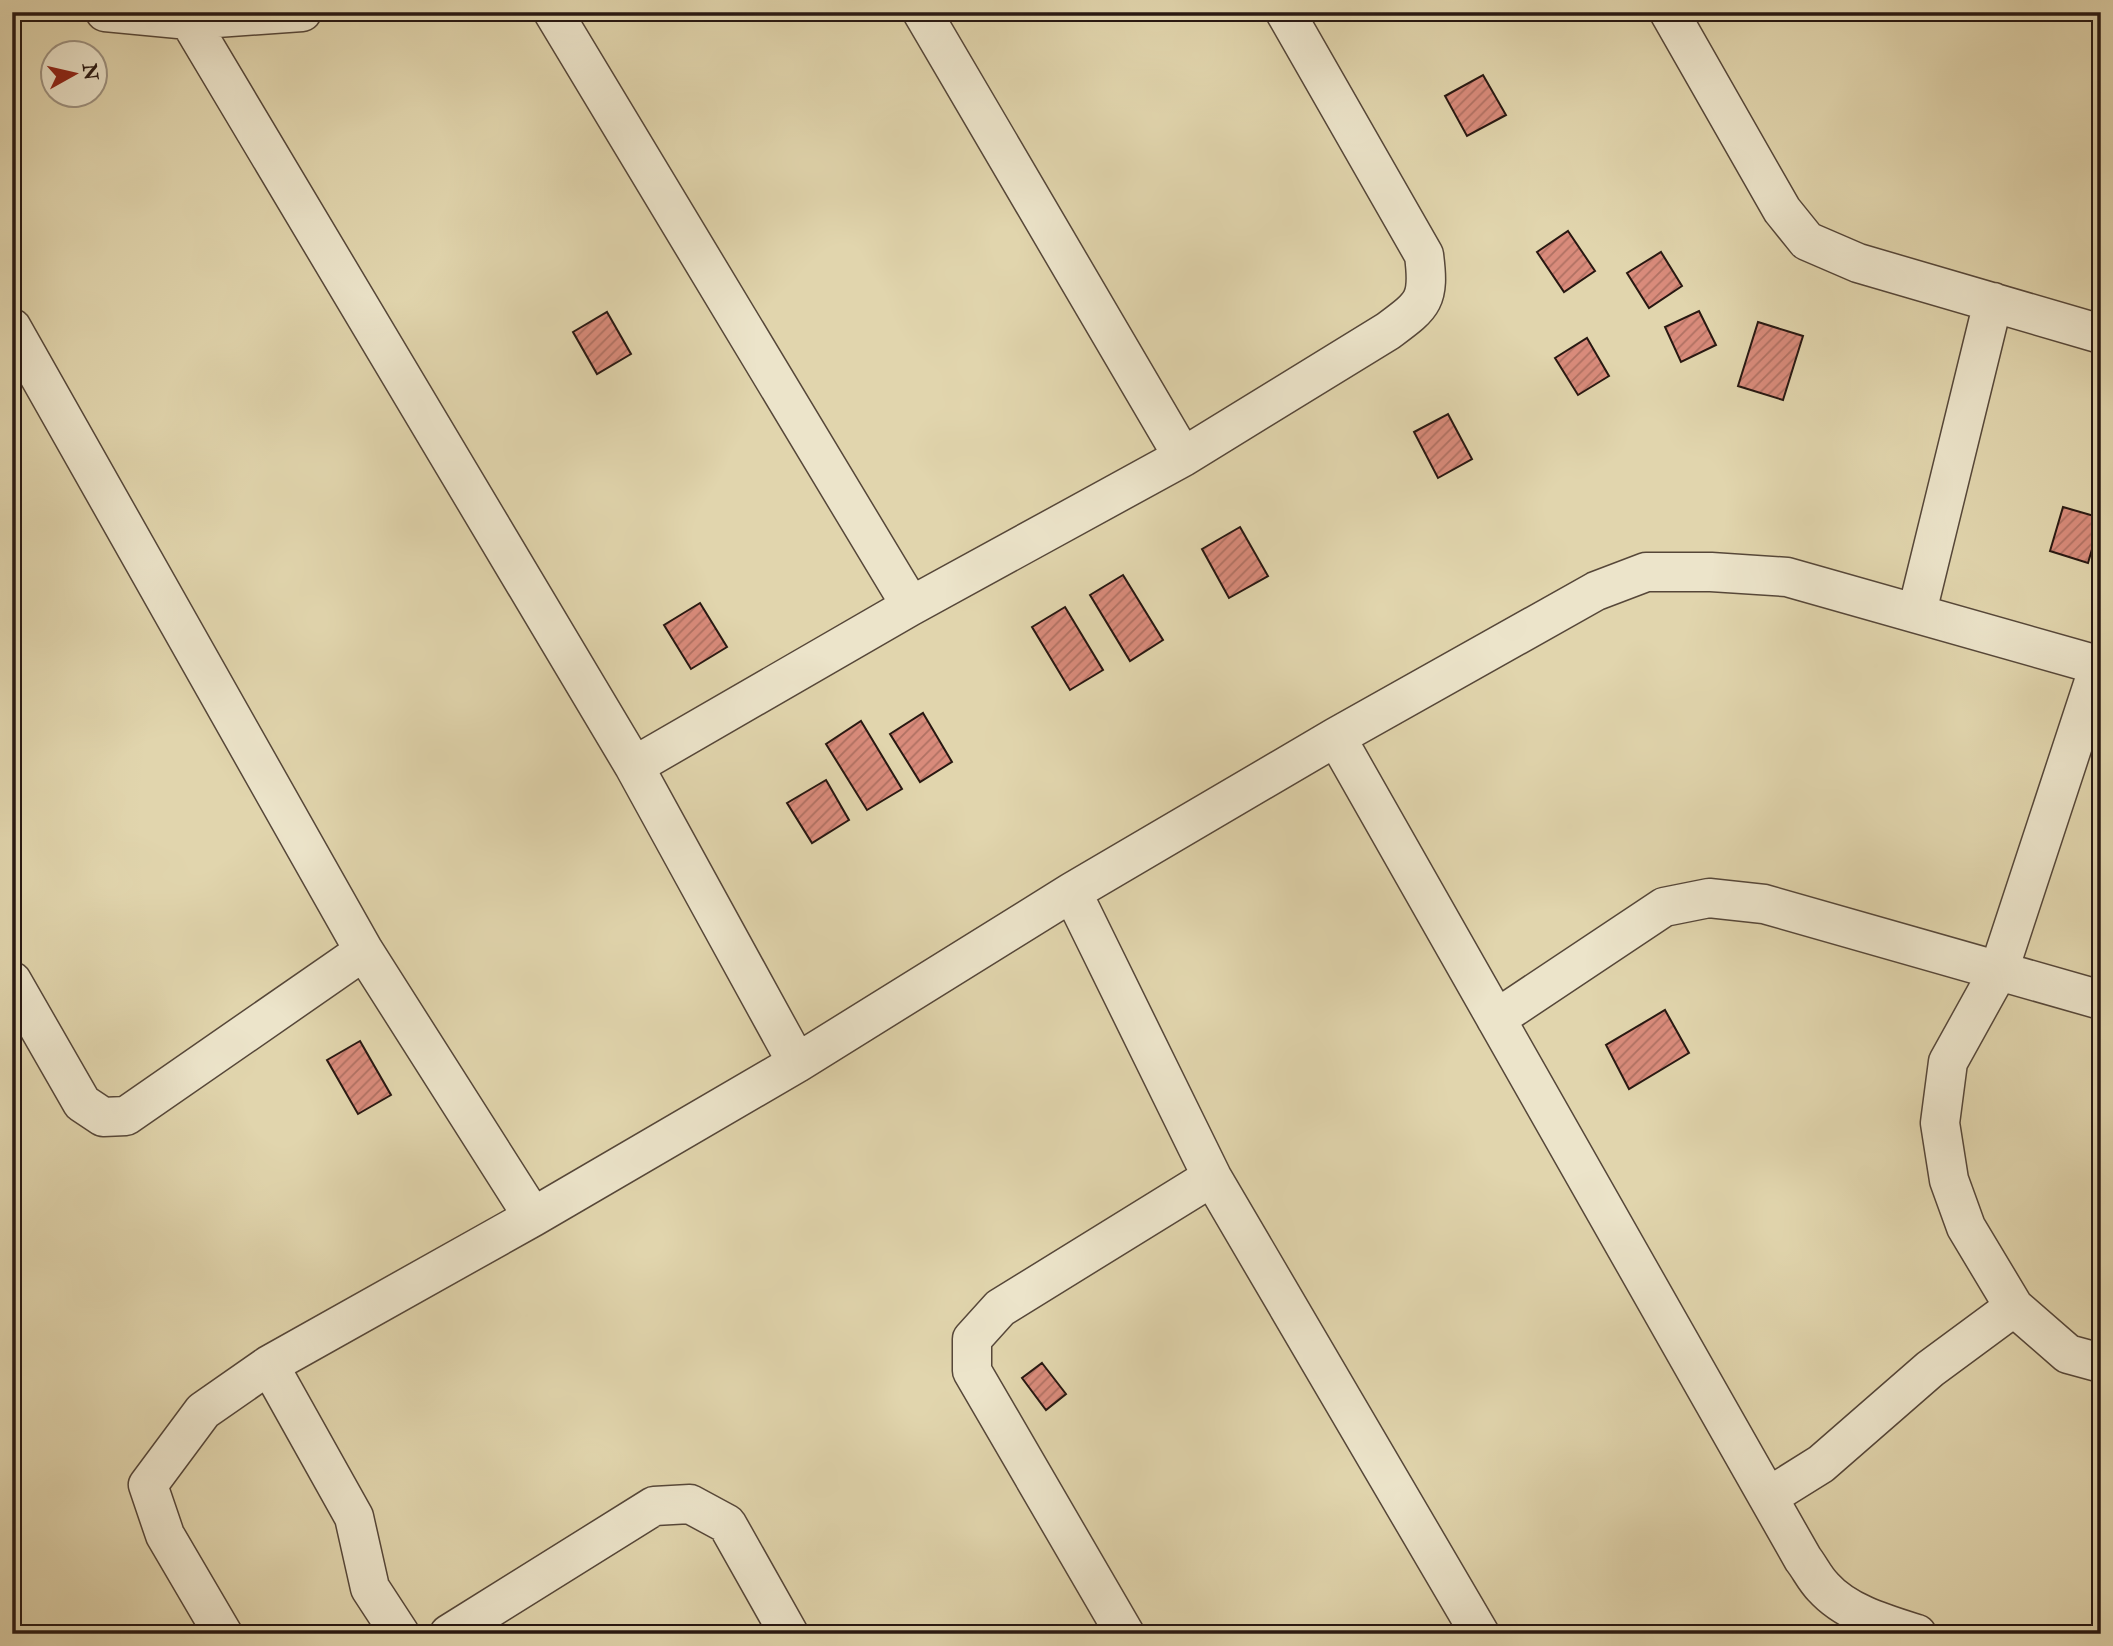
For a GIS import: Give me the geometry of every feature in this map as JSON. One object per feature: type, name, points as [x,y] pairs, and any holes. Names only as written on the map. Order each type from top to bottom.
[{"type":"street","points":[[105,12],[189,20],[302,12]]},
{"type":"street","points":[[552,12],[911,606]]},
{"type":"street","points":[[922,12],[1183,457]]},
{"type":"street","points":[[634,766],[911,606],[1183,457],[1388,331],[1419,308],[1427,281],[1424,255],[1285,12]]},
{"type":"street","points":[[1669,12],[1782,210],[1807,242],[1858,263],[2101,334]]},
{"type":"street","points":[[189,20],[634,766],[797,1063]]},
{"type":"street","points":[[1917,612],[1993,302]]},
{"type":"street","points":[[12,328],[364,951],[533,1217]]},
{"type":"street","points":[[223,1634],[165,1535],[148,1485],[202,1411],[270,1365],[533,1217],[797,1063],[1072,892],[1336,737],[1596,591],[1646,572],[1711,572],[1787,577],[2100,666],[1999,970],[1948,1062],[1940,1123],[1949,1180],[1966,1227],[2014,1307],[2068,1354],[2101,1363]]},
{"type":"street","points":[[1336,737],[1803,1559],[1824,1588],[1854,1610],[1917,1634]]},
{"type":"street","points":[[1072,892],[1212,1177],[1480,1634]]},
{"type":"street","points":[[1496,1019],[1664,907],[1709,898],[1764,904],[2101,1000]]},
{"type":"street","points":[[12,981],[82,1102],[103,1117],[126,1116],[364,951]]},
{"type":"street","points":[[1125,1634],[972,1371],[972,1339],[1000,1308],[1212,1177]]},
{"type":"street","points":[[1768,1497],[1821,1464],[1930,1369],[2014,1307]]},
{"type":"street","points":[[270,1365],[354,1517],[370,1588],[400,1634]]},
{"type":"street","points":[[449,1634],[654,1506],[690,1504],[727,1524],[789,1634]]},
{"type":"building","points":[[1483,75],[1506,115],[1467,136],[1445,96]]},
{"type":"building","points":[[1568,231],[1595,271],[1564,292],[1537,252]]},
{"type":"building","points":[[1661,252],[1682,286],[1649,308],[1627,273]]},
{"type":"building","points":[[1699,311],[1716,345],[1681,362],[1665,327]]},
{"type":"building","points":[[607,312],[631,354],[597,374],[573,332]]},
{"type":"building","points":[[1758,322],[1803,336],[1783,400],[1738,386]]},
{"type":"building","points":[[1587,338],[1609,376],[1578,395],[1555,358]]},
{"type":"building","points":[[1448,414],[1472,459],[1438,478],[1414,432]]},
{"type":"building","points":[[2063,507],[2101,518],[2088,563],[2050,551]]},
{"type":"building","points":[[1240,527],[1268,576],[1229,598],[1202,549]]},
{"type":"building","points":[[1123,575],[1163,640],[1130,661],[1090,595]]},
{"type":"building","points":[[700,603],[727,647],[691,669],[664,625]]},
{"type":"building","points":[[1065,607],[1103,670],[1070,690],[1032,627]]},
{"type":"building","points":[[923,713],[952,762],[920,782],[890,734]]},
{"type":"building","points":[[861,721],[902,789],[867,810],[826,744]]},
{"type":"building","points":[[826,780],[849,820],[812,843],[787,803]]},
{"type":"building","points":[[1665,1010],[1689,1053],[1629,1089],[1606,1045]]},
{"type":"building","points":[[360,1041],[391,1095],[358,1114],[327,1060]]},
{"type":"building","points":[[1042,1363],[1066,1394],[1046,1410],[1022,1378]]}]
